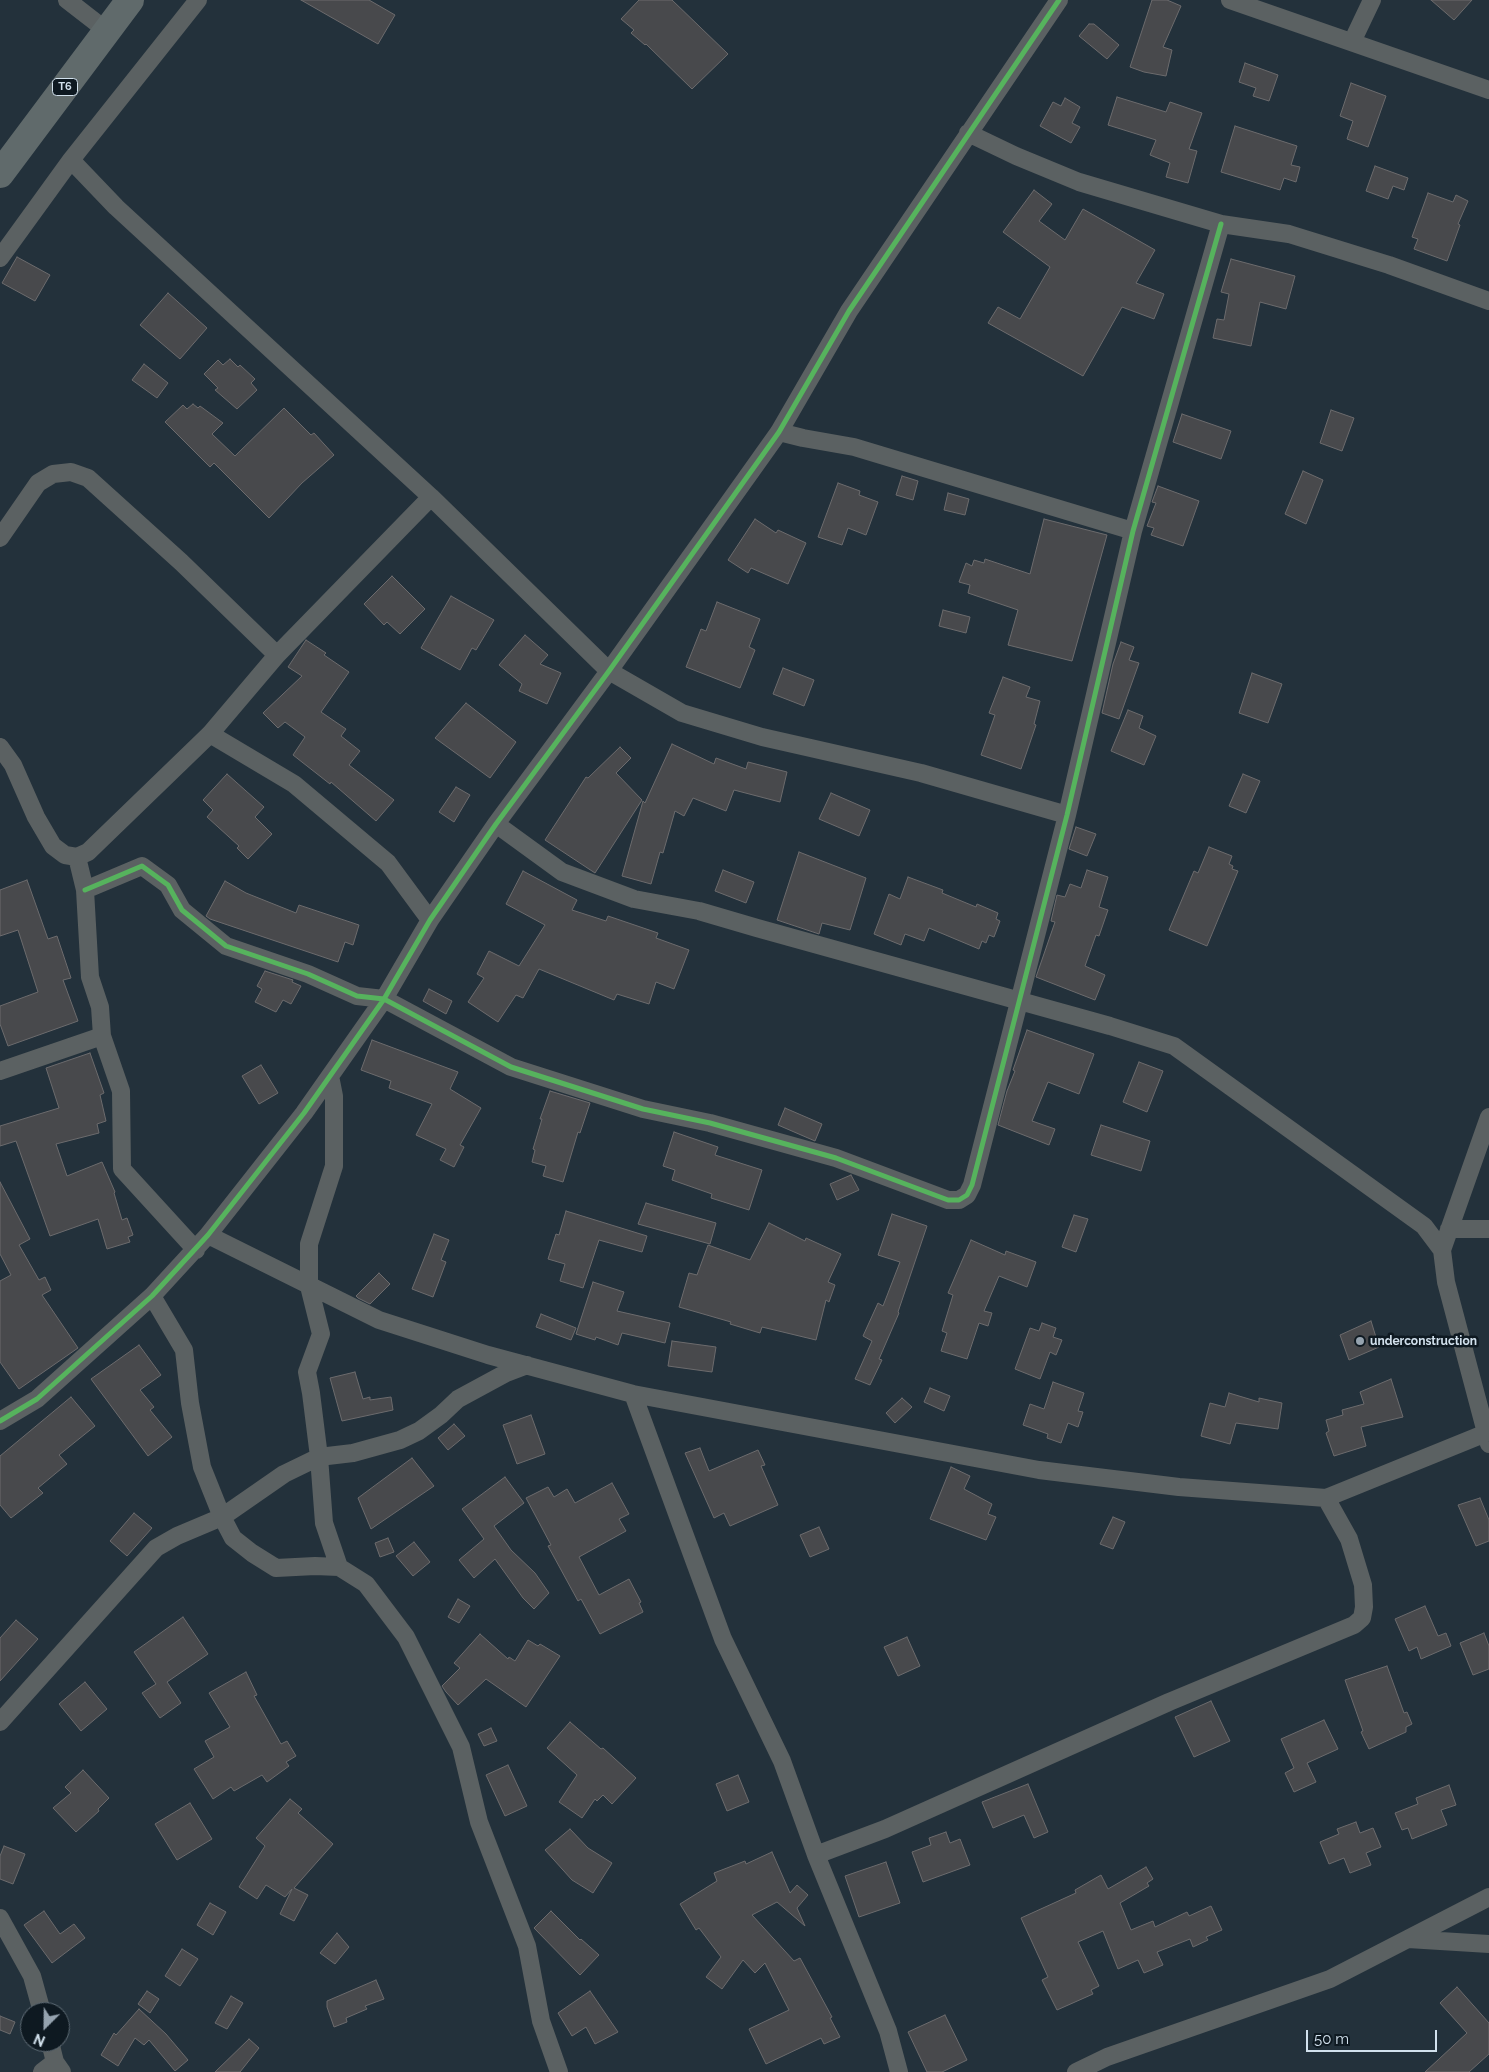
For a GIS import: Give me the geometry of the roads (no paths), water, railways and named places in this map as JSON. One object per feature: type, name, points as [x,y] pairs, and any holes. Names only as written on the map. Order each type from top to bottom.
[{"type":"highway","name":"T6","points":[[0,174],[130,0]]},
{"type":"street","points":[[67,0],[107,31]]},
{"type":"street","points":[[0,258],[71,160],[198,0]]},
{"type":"street","points":[[0,1421],[37,1399],[152,1296],[196,1250],[304,1113],[384,999],[430,920],[496,824],[609,671],[779,432],[849,311],[1059,0]]},
{"type":"street","points":[[1230,0],[1489,90]]},
{"type":"street","points":[[1352,42],[1372,0]]},
{"type":"street","points":[[968,133],[1016,156],[1079,182],[1221,224],[1289,234],[1389,265],[1489,300]]},
{"type":"street","points":[[71,160],[116,207],[431,497],[609,671],[682,713],[762,737],[921,773],[1066,815]]},
{"type":"street","points":[[85,890],[142,866],[168,885],[182,910],[226,946],[308,974],[357,996],[384,999],[511,1067],[643,1109],[710,1123],[836,1158],[948,1200],[959,1200],[967,1195],[972,1186],[1066,815],[1133,531],[1221,224]]},
{"type":"street","points":[[779,432],[854,447],[1133,531]]},
{"type":"street","points":[[0,538],[38,483],[53,474],[71,472],[88,478],[181,562],[278,655]]},
{"type":"street","points":[[0,746],[13,765],[36,817],[53,846],[64,855],[77,858],[88,852],[210,734],[278,655],[431,497]]},
{"type":"street","points":[[210,734],[294,784],[388,863],[430,920]]},
{"type":"street","points":[[496,824],[562,872],[634,898],[699,910],[766,931],[1110,1026],[1174,1046],[1424,1226],[1442,1250]]},
{"type":"street","points":[[77,858],[85,890],[90,977],[100,1007],[102,1036],[121,1091],[122,1169],[196,1250]]},
{"type":"street","points":[[0,1071],[102,1036]]},
{"type":"street","points":[[330,1076],[334,1096],[334,1166],[310,1244],[309,1286],[321,1334],[307,1372],[312,1393],[324,1523],[339,1567]]},
{"type":"street","points":[[208,1235],[380,1320],[528,1365],[633,1394],[1039,1470],[1179,1487],[1326,1498],[1487,1439],[1446,1282],[1442,1250],[1489,1117]]},
{"type":"street","points":[[1449,1229],[1489,1229]]},
{"type":"street","points":[[152,1296],[184,1350],[190,1403],[202,1467],[222,1517],[233,1538],[276,1568],[339,1567],[366,1584],[406,1637],[461,1747],[479,1822],[527,1946],[541,2021],[559,2072]]},
{"type":"street","points":[[0,1722],[156,1548],[177,1536],[222,1517],[284,1474],[319,1457],[353,1453],[400,1440],[419,1431],[441,1415],[458,1399],[506,1373],[528,1365]]},
{"type":"street","points":[[633,1394],[723,1639],[782,1761],[816,1855],[888,2031],[899,2072]]},
{"type":"street","points":[[816,1855],[885,1829],[1169,1702],[1354,1625],[1362,1618],[1364,1607],[1363,1585],[1349,1539],[1326,1498]]},
{"type":"street","points":[[1076,2072],[1107,2057],[1330,1979],[1489,1897]]},
{"type":"street","points":[[0,1918],[32,1976],[39,2002]]},
{"type":"street","points":[[1408,1939],[1489,1944]]},
{"type":"street","points":[[51,2052],[53,2069]]},
{"type":"place","name":"underconstruction","points":[[1360,1341]]}]
